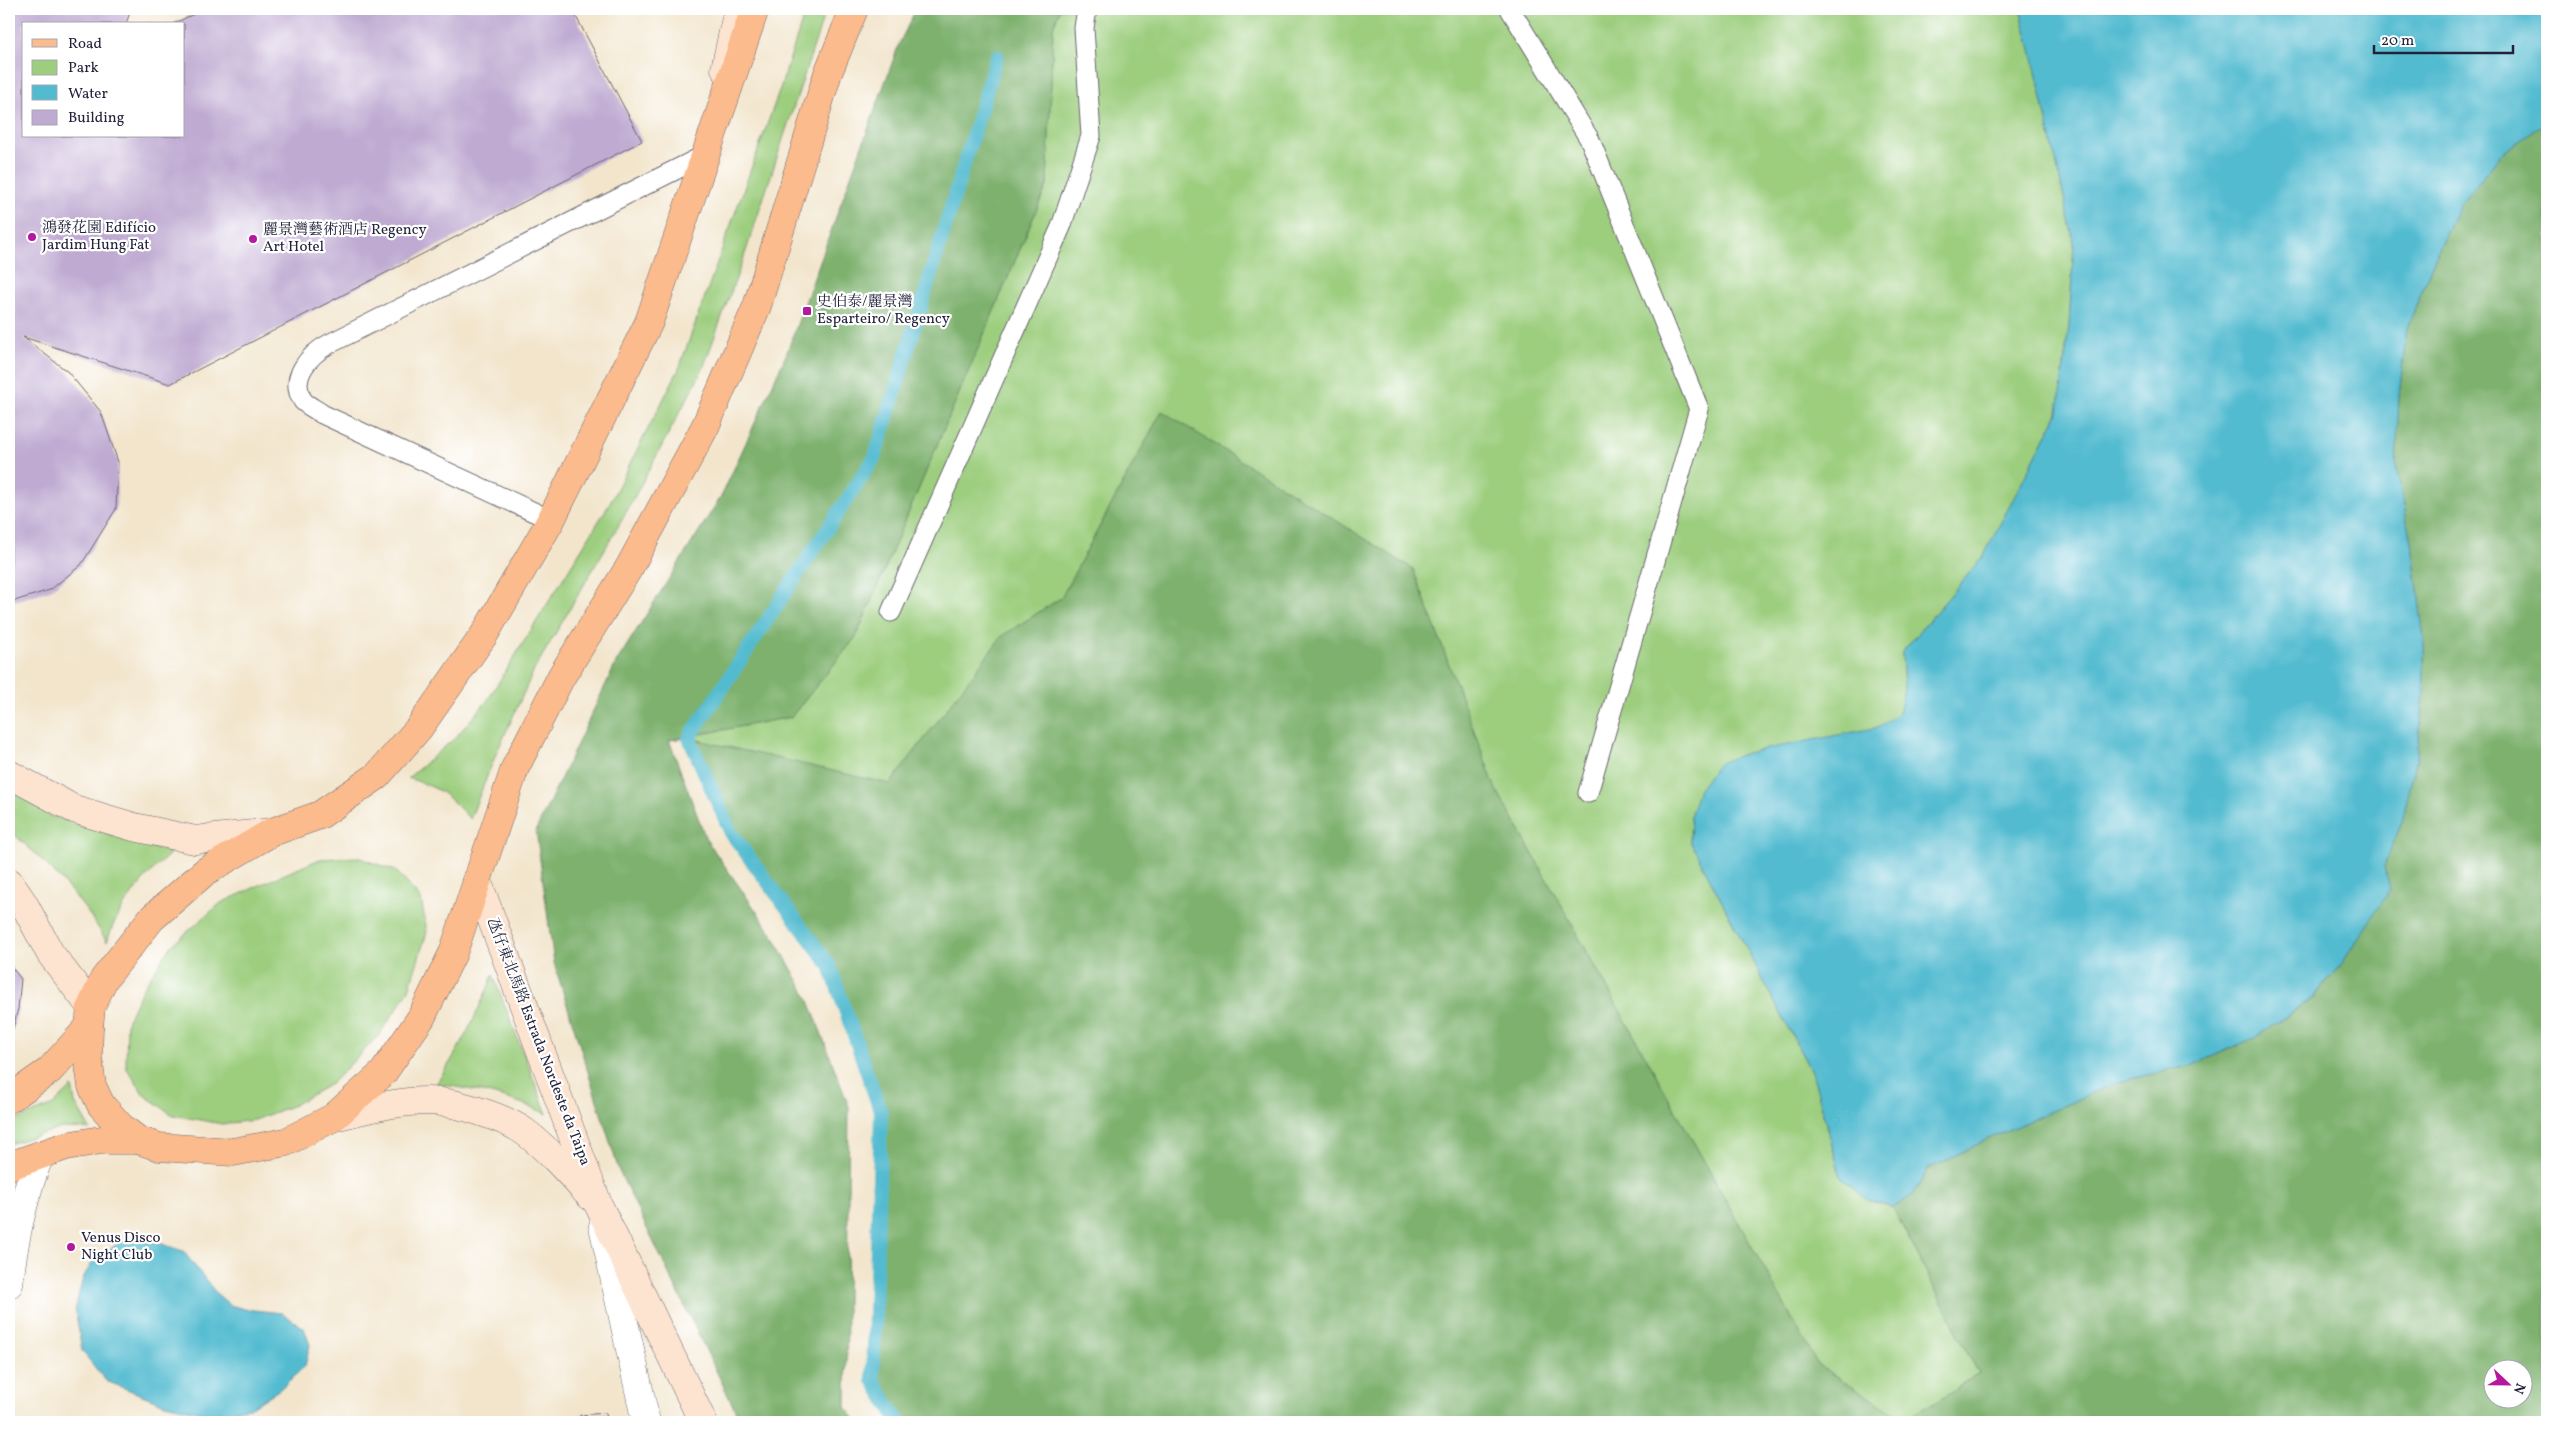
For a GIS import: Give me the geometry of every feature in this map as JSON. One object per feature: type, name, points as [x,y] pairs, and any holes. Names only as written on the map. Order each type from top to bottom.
[{"type":"main road","points":[[9,1099],[49,1071],[90,1017],[104,979],[118,958],[151,919],[206,871],[272,832],[320,815],[377,776],[419,728],[484,635],[551,520],[649,322],[755,9]]},
{"type":"main road","points":[[90,1017],[88,1057],[92,1086],[101,1105],[121,1127],[138,1140],[158,1147],[233,1152],[286,1142],[334,1117],[384,1073],[421,1018],[453,953],[515,768],[562,677],[635,558],[705,426],[757,306],[828,73],[854,9]]},
{"type":"main road","points":[[9,1166],[66,1146],[101,1140],[138,1140]]},
{"type":"street","points":[[707,154],[738,9]]},
{"type":"street","points":[[9,774],[74,809],[134,827],[195,840],[272,832]]},
{"type":"street","name":"氹仔東北馬路 Estrada Nordeste da Taipa","points":[[477,880],[598,1204],[703,1422]]},
{"type":"street","points":[[9,882],[24,904],[50,953],[90,1017]]},
{"type":"street","name":"氹仔東北馬路 Estrada Nordeste da Taipa","points":[[334,1117],[390,1105],[428,1101],[466,1107],[524,1131],[555,1158],[598,1204]]},
{"type":"street","points":[[9,1284],[18,1220],[27,1187],[40,1155]]},
{"type":"street","points":[[598,1204],[646,1422]]},
{"type":"lane","points":[[891,612],[1061,227],[1091,136],[1084,28],[1087,9]]},
{"type":"lane","points":[[1510,9],[1590,140],[1699,409],[1588,793]]},
{"type":"lane","points":[[551,520],[322,414],[303,400],[299,387],[300,373],[306,361],[316,351],[329,344],[707,154]]},
{"type":"green space","points":[[806,9],[826,9],[745,254],[702,371],[623,518],[534,670],[496,754],[470,819],[455,803],[436,789],[408,778],[455,738],[487,701],[607,508],[678,371],[780,89]]},
{"type":"green space","points":[[916,9],[1060,9],[1053,28],[1047,185],[856,637],[791,717],[669,740],[706,839],[771,932],[808,998],[849,1107],[846,1407],[857,1422],[741,1422],[619,1171],[554,963],[536,830],[617,661],[722,495],[786,355],[899,44]]},
{"type":"green space","points":[[1060,9],[2020,9],[2031,49],[2074,243],[2069,326],[2058,413],[1983,557],[1902,652],[1904,688],[1900,711],[1881,727],[1746,753],[1691,813],[1690,841],[1813,1075],[1841,1178],[1868,1200],[1893,1208],[1979,1374],[1905,1421],[1818,1365],[1495,787],[1413,569],[1162,412],[1061,598],[1002,636],[890,785],[689,738],[669,740],[791,717],[856,637],[1047,185],[1053,28]]},
{"type":"green space","points":[[2547,121],[2547,1422],[899,1422],[873,1380],[881,1113],[830,966],[731,833],[689,738],[890,784],[1002,636],[1061,598],[1162,411],[1413,569],[1495,787],[1818,1365],[1905,1420],[1979,1374],[1893,1208],[1913,1195],[1928,1169],[1988,1139],[2117,1082],[2193,1065],[2256,1037],[2312,999],[2343,962],[2402,822],[2417,758],[2424,695],[2424,639],[2413,552],[2396,466],[2399,395],[2407,328],[2435,258],[2460,205],[2504,151]]},
{"type":"green space","points":[[9,787],[50,816],[171,853],[133,893],[117,917],[107,942],[63,882],[9,830]]},
{"type":"green space","points":[[357,857],[396,871],[421,899],[427,932],[408,992],[379,1035],[332,1083],[294,1105],[254,1120],[222,1124],[173,1115],[144,1095],[126,1067],[127,1022],[143,988],[172,945],[221,903],[320,859]]},
{"type":"green space","points":[[493,975],[547,1114],[493,1094],[436,1084],[468,1031]]},
{"type":"green space","points":[[72,1087],[75,1103],[90,1129],[62,1128],[9,1144],[9,1123],[53,1105]]},
{"type":"water","points":[[2020,9],[2547,9],[2547,121],[2504,151],[2460,205],[2435,258],[2407,328],[2399,395],[2396,466],[2413,552],[2424,639],[2424,695],[2417,758],[2402,822],[2384,866],[2390,890],[2343,962],[2311,999],[2256,1037],[2193,1065],[2117,1082],[1988,1139],[1928,1169],[1913,1195],[1893,1208],[1868,1200],[1841,1178],[1813,1075],[1690,841],[1691,813],[1699,789],[1719,763],[1746,753],[1880,727],[1900,711],[1904,688],[1902,652],[1983,557],[2058,413],[2069,326],[2074,243],[2031,49]]},
{"type":"water","points":[[125,1240],[156,1242],[183,1251],[217,1294],[230,1305],[244,1309],[282,1313],[304,1328],[310,1345],[305,1366],[280,1389],[250,1408],[209,1414],[165,1404],[106,1381],[82,1351],[75,1308],[83,1278],[96,1256]]},
{"type":"building","name":"麗景灣藝術酒店 Regency Art Hotel","points":[[9,9],[131,9],[127,22],[22,22],[22,138],[185,138],[185,22],[177,22],[204,9],[572,9],[642,141],[170,384],[23,337],[68,372],[101,412],[118,462],[116,509],[81,565],[50,590],[11,602]]},
{"type":"building","points":[[9,964],[21,979],[18,1009],[9,1044]]},
{"type":"building","points":[[606,1413],[607,1422],[580,1422],[580,1415]]},
{"type":"waterway","points":[[899,1422],[873,1380],[881,1113],[830,966],[731,833],[689,738],[875,457],[997,56]]},
{"type":"place","name":"鴻發花園 Edifício Jardim Hung Fat","points":[[32,237]]},
{"type":"place","name":"麗景灣藝術酒店 Regency Art Hotel","points":[[253,239]]},
{"type":"place","name":"史伯泰/麗景灣 Esparteiro/ Regency","points":[[807,311]]},
{"type":"place","name":"Venus Disco Night Club","points":[[71,1247]]}]
